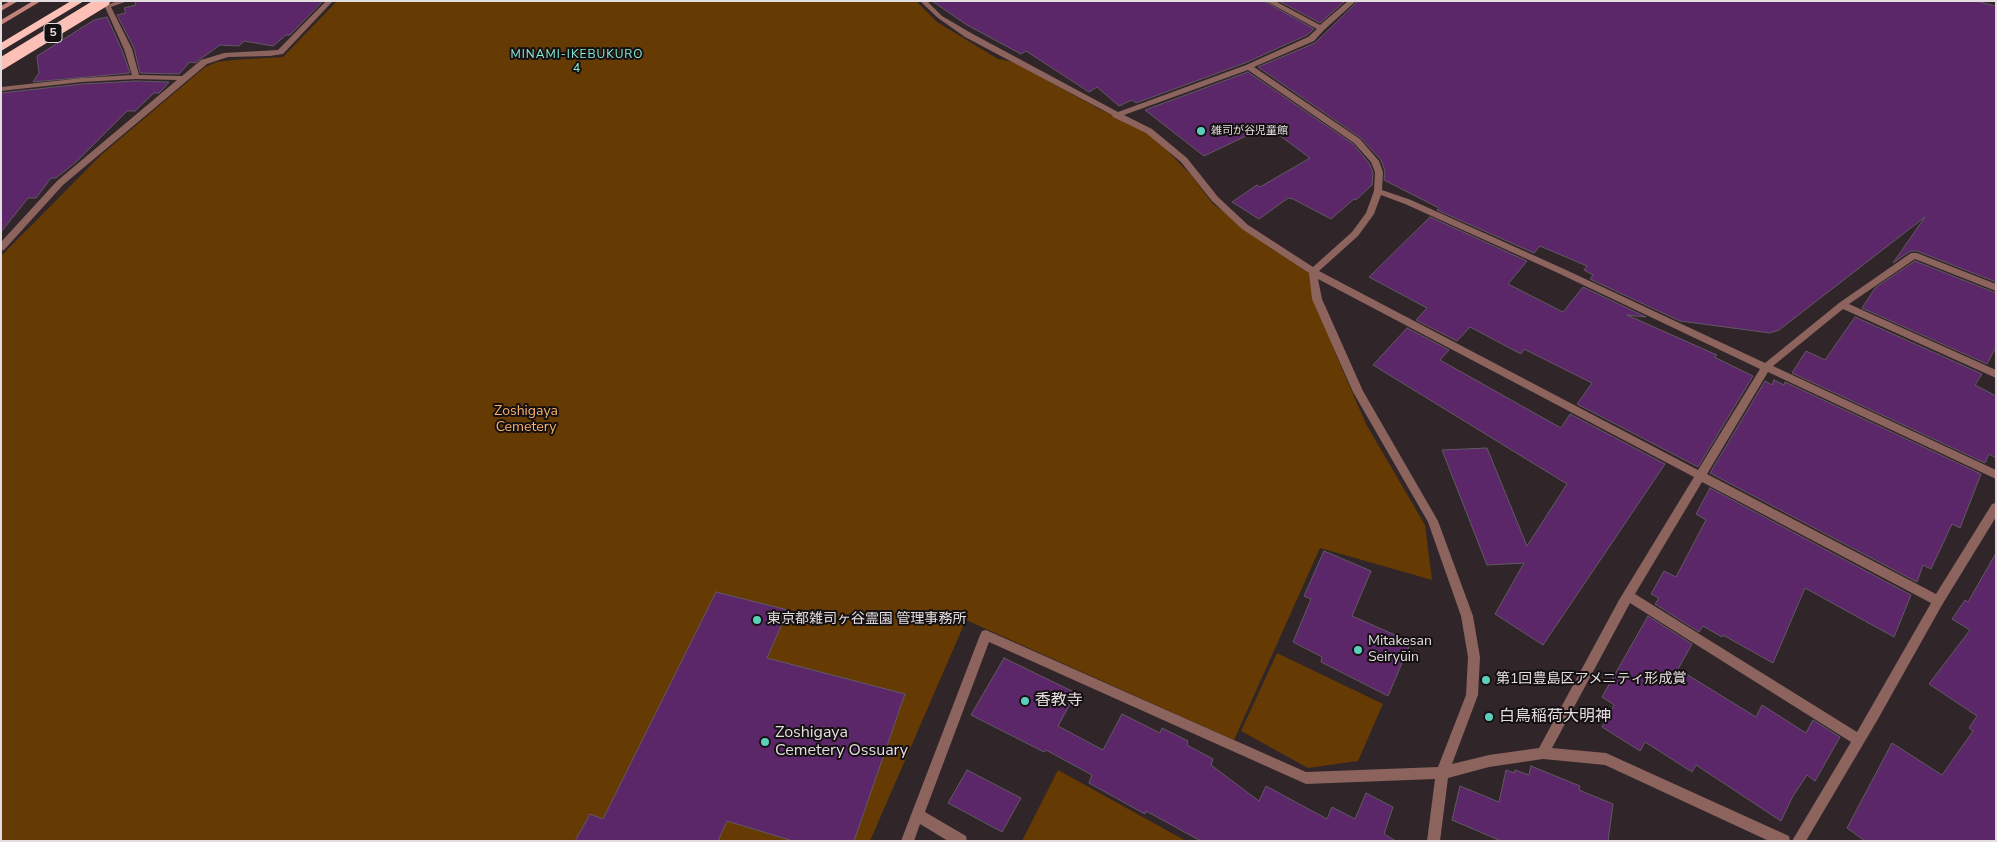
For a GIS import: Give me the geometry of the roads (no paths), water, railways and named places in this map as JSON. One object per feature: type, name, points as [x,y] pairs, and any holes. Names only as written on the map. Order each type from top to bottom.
[{"type":"highway","name":"5","points":[[1,48],[79,1]]},
{"type":"highway","name":"5","points":[[1,64],[107,3]]},
{"type":"main road","points":[[1,10],[15,1]]},
{"type":"main road","points":[[1,23],[38,1]]},
{"type":"street","points":[[90,1],[107,3],[125,1]]},
{"type":"street","points":[[1,248],[60,183],[204,62],[227,55],[280,52],[290,44],[330,1]]},
{"type":"street","points":[[924,1],[940,17],[968,35],[1149,131],[1173,150],[1189,166],[1215,200],[1245,227],[1313,272],[1938,601]]},
{"type":"street","points":[[1269,1],[1321,28]]},
{"type":"street","points":[[1116,115],[1248,67],[1311,40],[1321,28],[1353,1]]},
{"type":"street","points":[[1,68],[107,3]]},
{"type":"street","points":[[107,3],[128,49],[136,77]]},
{"type":"street","points":[[1248,67],[1330,122],[1368,152],[1375,161],[1379,172],[1378,191],[1370,214],[1355,234],[1313,272]]},
{"type":"street","points":[[1,89],[82,80],[136,77],[184,78]]},
{"type":"street","points":[[1378,191],[1408,202],[1561,271],[1996,475]]},
{"type":"street","points":[[1543,753],[1628,596],[1766,367],[1842,305],[1914,255],[1996,288]]},
{"type":"street","points":[[1313,272],[1317,299],[1358,392],[1433,521],[1467,616],[1474,656],[1472,695],[1442,773],[1433,841]]},
{"type":"street","points":[[1842,305],[1996,374]]},
{"type":"street","points":[[1798,841],[1859,740],[1938,601],[1996,507]]},
{"type":"street","points":[[1628,596],[1859,740]]},
{"type":"street","points":[[907,841],[986,635],[1306,778],[1442,773],[1489,761],[1543,753],[1606,758],[1784,841]]},
{"type":"street","points":[[918,814],[961,841]]},
{"type":"place","name":"雑司が谷児童館","points":[[1201,131]]},
{"type":"place","name":"東京都雑司ヶ谷霊園 管理事務所","points":[[757,620]]},
{"type":"place","name":"Mitakesan Seiryūin","points":[[1358,650]]},
{"type":"place","name":"第1回豊島区アメニティ形成賞","points":[[1486,680]]},
{"type":"place","name":"香教寺","points":[[1025,701]]},
{"type":"place","name":"白鳥稲荷大明神","points":[[1489,717]]},
{"type":"place","name":"Zoshigaya Cemetery Ossuary","points":[[765,742]]},
{"type":"district","name":"MINAMI-IKEBUKURO 4","points":[[577,62]]},
{"type":"park label","name":"Zoshigaya Cemetery","points":[[526,420]]}]
